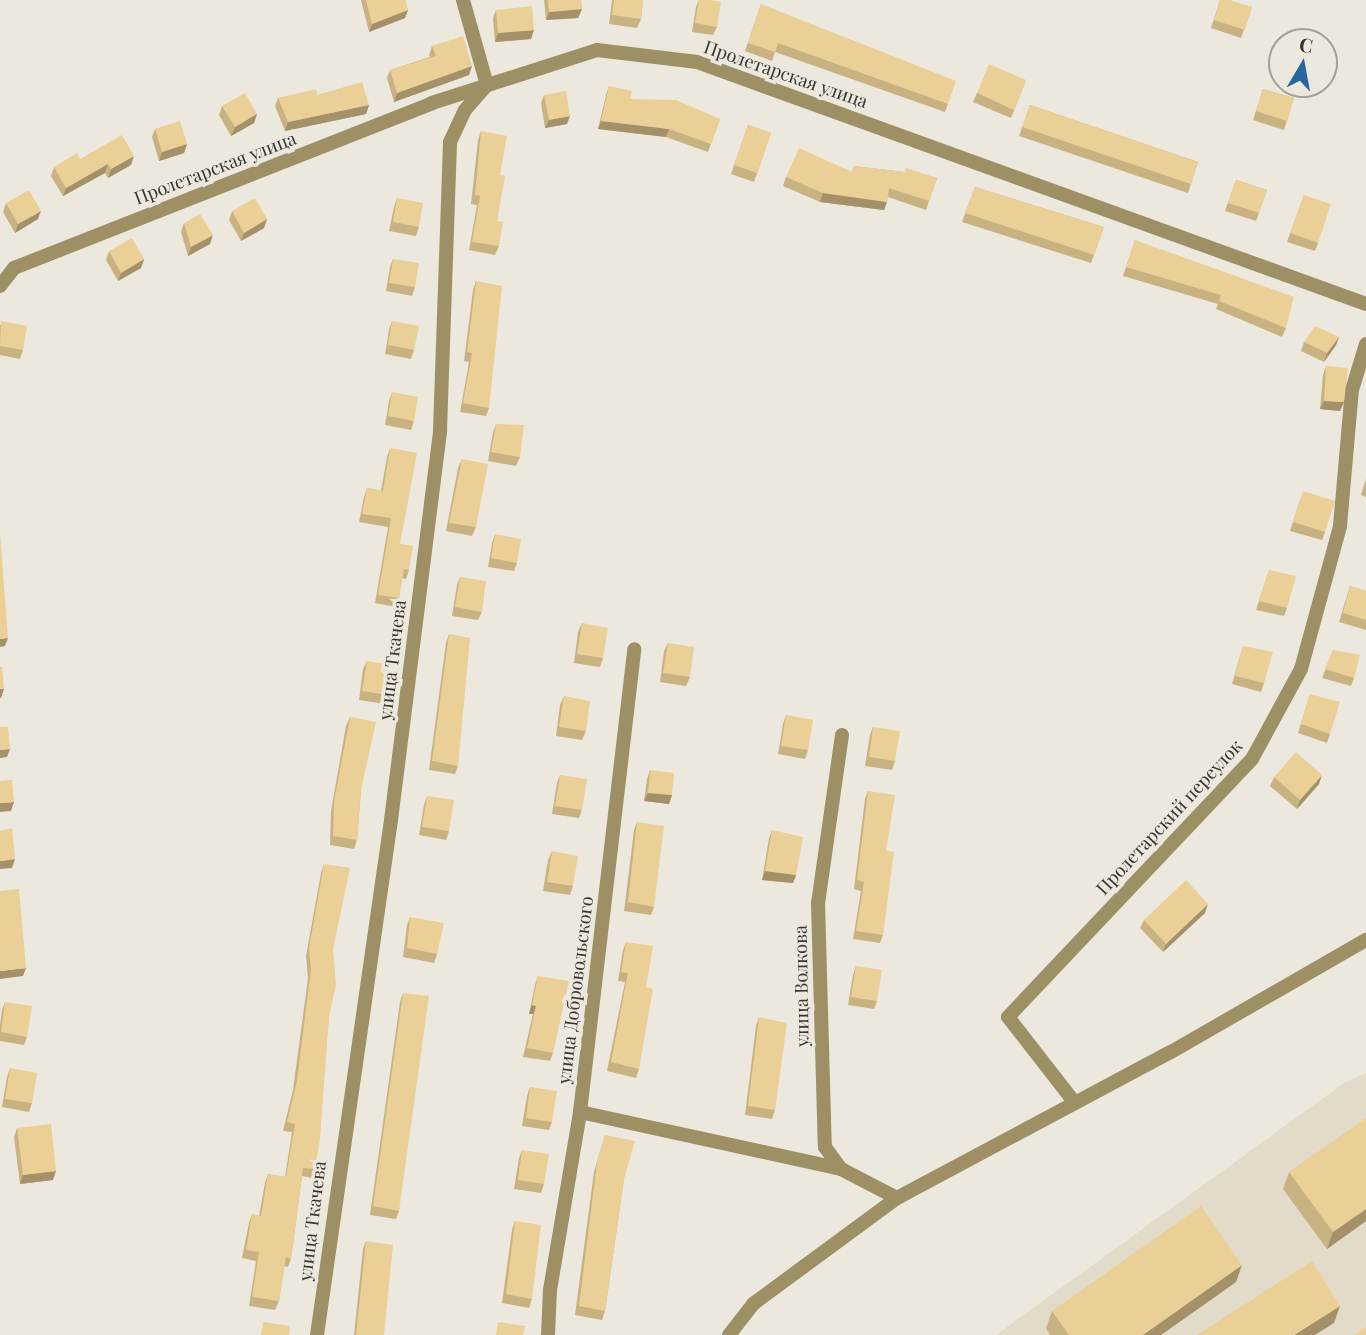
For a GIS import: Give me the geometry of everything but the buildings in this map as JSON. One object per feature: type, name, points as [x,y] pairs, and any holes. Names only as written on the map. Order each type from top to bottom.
[{"type":"street","points":[[463,0],[487,85]]},
{"type":"street","name":"Пролетарская улица","points":[[0,286],[14,268],[487,85],[597,50],[697,62],[1366,303]]},
{"type":"street","name":"улица Ткачева","points":[[317,1335],[391,820],[440,430],[450,142],[466,110],[487,85]]},
{"type":"street","name":"Пролетарский переулок","points":[[1075,1103],[1008,1017],[1252,760],[1301,669],[1340,526],[1352,390],[1366,344]]},
{"type":"street","name":"улица Добровольского","points":[[548,1335],[550,1290],[580,1112],[634,649]]},
{"type":"street","name":"улица Волкова","points":[[841,1169],[825,1147],[818,903],[842,735]]},
{"type":"street","points":[[729,1335],[753,1304],[897,1198],[1075,1103],[1366,940]]},
{"type":"street","points":[[580,1112],[841,1169],[897,1198]]},
{"type":"shaded area","points":[[1366,1073],[1366,1335],[996,1335],[1344,1083]]}]
